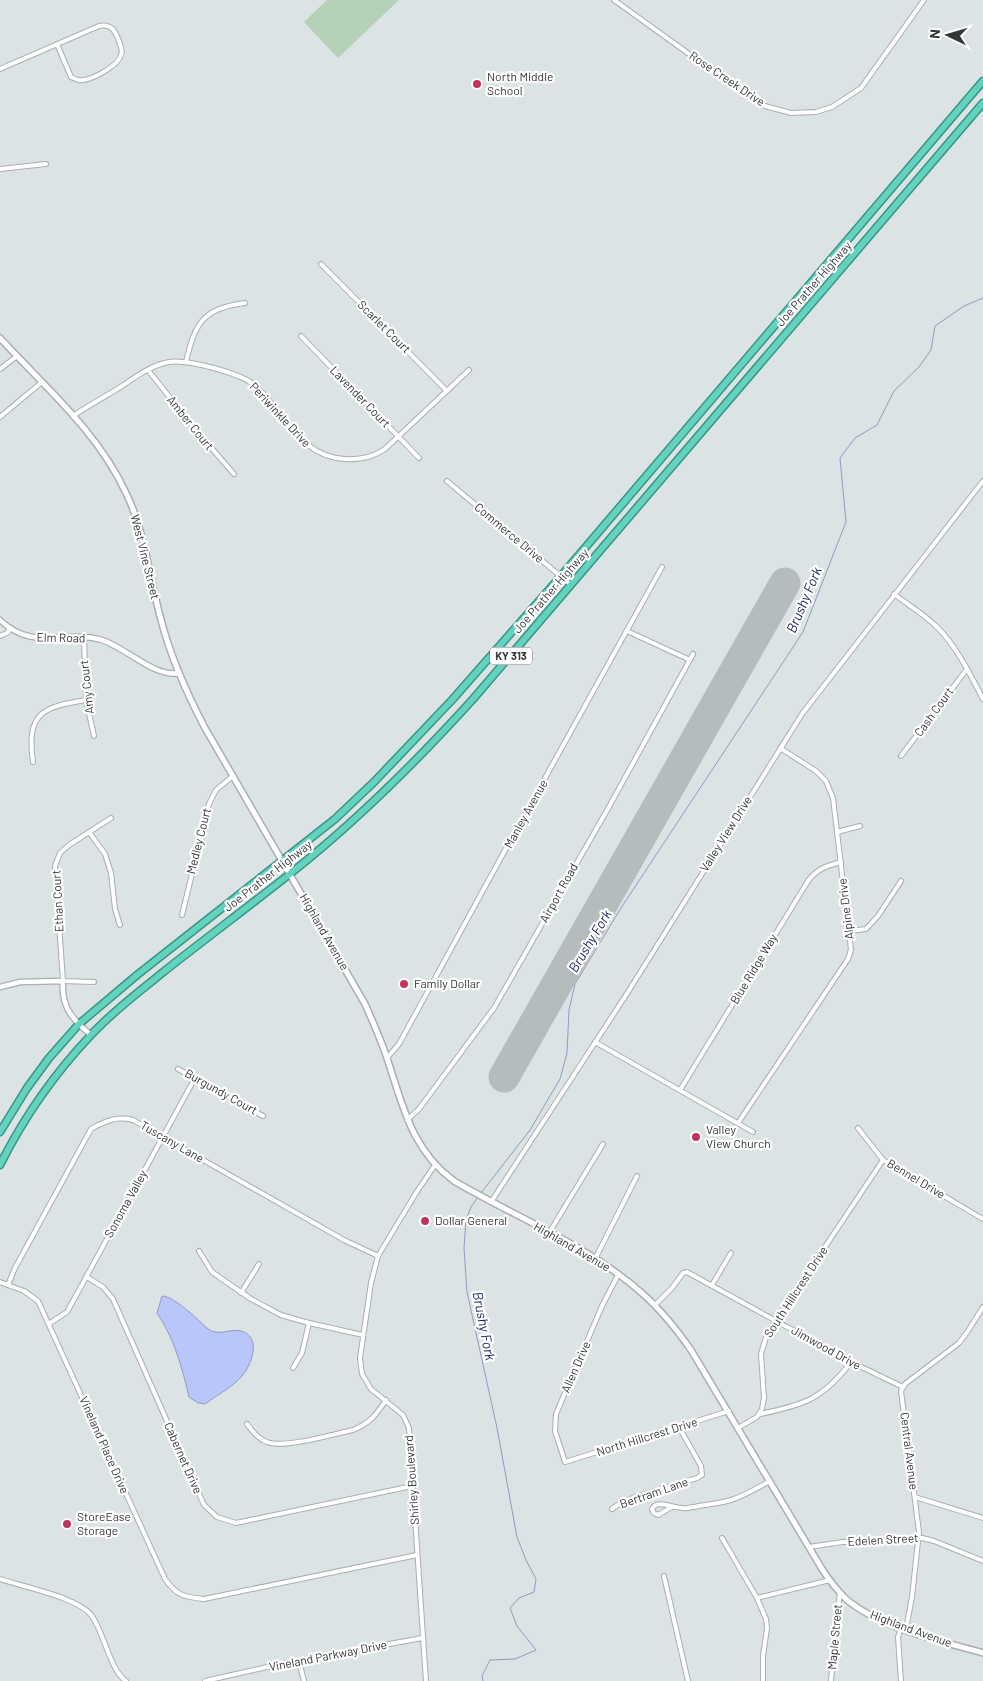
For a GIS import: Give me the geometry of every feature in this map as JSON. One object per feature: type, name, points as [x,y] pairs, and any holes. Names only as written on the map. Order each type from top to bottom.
[{"type":"highway","name":"Joe Prather Highway","points":[[0,1132],[27,1088],[49,1058],[79,1024],[137,975],[335,819],[374,782],[452,700],[561,576],[983,81]]},
{"type":"highway","name":"Joe Prather Highway","points":[[0,1165],[23,1122],[41,1095],[91,1035],[137,993],[290,874],[349,825],[416,761],[474,698],[983,103]]},
{"type":"main road","name":"West Vine Street","points":[[0,338],[73,416],[111,464],[132,505],[145,548],[168,645],[194,708],[232,776]]},
{"type":"main road","name":"Highland Avenue","points":[[232,776],[365,1004],[387,1058],[407,1120],[420,1145],[435,1165],[454,1181],[549,1233],[618,1274],[655,1305],[691,1350],[809,1547],[840,1593],[864,1612],[903,1628],[983,1653]]},
{"type":"street","name":"Rose Creek Drive","points":[[614,0],[749,97],[765,106],[791,113],[816,112],[832,108],[861,88],[924,0]]},
{"type":"street","points":[[0,69],[57,44],[104,25],[117,33],[122,51],[118,62],[103,72],[79,80],[71,77],[57,44]]},
{"type":"street","points":[[0,169],[46,164]]},
{"type":"street","name":"Scarlet Court","points":[[321,264],[447,391]]},
{"type":"street","points":[[186,362],[195,331],[203,318],[212,312],[245,303]]},
{"type":"street","name":"Lavender Court","points":[[301,336],[419,458]]},
{"type":"street","points":[[0,369],[17,356]]},
{"type":"street","name":"Periwinkle Drive","points":[[73,416],[148,370],[170,362],[186,362],[240,377],[251,383],[309,447],[322,454],[342,459],[363,458],[380,452],[469,370]]},
{"type":"street","name":"Amber Court","points":[[148,370],[234,474]]},
{"type":"street","points":[[0,417],[42,382]]},
{"type":"street","name":"Commerce Drive","points":[[447,481],[571,585]]},
{"type":"street","name":"Valley View Drive","points":[[491,1202],[814,697],[983,481]]},
{"type":"street","name":"Manley Avenue","points":[[387,1058],[399,1044],[662,567]]},
{"type":"street","points":[[894,594],[925,616],[941,631],[983,699]]},
{"type":"street","name":"Elm Road","points":[[0,620],[10,629],[20,634],[37,638],[104,640],[150,666],[167,673],[179,673]]},
{"type":"street","points":[[0,636],[7,633],[10,629]]},
{"type":"street","points":[[627,631],[690,660]]},
{"type":"street","name":"Amy Court","points":[[84,638],[86,700],[94,736]]},
{"type":"street","name":"Airport Road","points":[[407,1120],[419,1109],[494,1008],[692,654]]},
{"type":"street","name":"Cash Court","points":[[901,756],[966,669]]},
{"type":"street","points":[[33,762],[30,744],[37,718],[44,711],[57,705],[86,700]]},
{"type":"street","name":"Alpine Drive","points":[[738,1123],[848,959],[851,950],[833,798],[826,781],[816,771],[780,748]]},
{"type":"street","name":"Medley Court","points":[[182,915],[211,799],[222,784],[232,776]]},
{"type":"street","name":"Ethan Court","points":[[62,981],[56,866],[60,853],[68,845],[111,818]]},
{"type":"street","points":[[837,832],[860,826]]},
{"type":"street","points":[[89,832],[105,854],[111,873],[115,909],[120,926]]},
{"type":"street","name":"Blue Ridge Way","points":[[680,1090],[814,872],[841,862]]},
{"type":"street","points":[[849,931],[866,929],[878,916],[901,881]]},
{"type":"street","points":[[62,981],[66,1008],[91,1035]]},
{"type":"street","points":[[0,986],[20,982],[94,982]]},
{"type":"street","points":[[595,1042],[754,1132]]},
{"type":"street","name":"Burgundy Court","points":[[178,1069],[263,1116]]},
{"type":"street","name":"Sonoma Valley","points":[[50,1324],[67,1312],[195,1078]]},
{"type":"street","name":"Tuscany Lane","points":[[8,1285],[15,1268],[91,1129],[101,1123],[123,1118],[133,1120],[344,1240],[378,1256]]},
{"type":"street","name":"Bennel Drive","points":[[858,1128],[883,1160],[983,1219]]},
{"type":"street","points":[[549,1233],[603,1144]]},
{"type":"street","name":"South Hillcrest Drive","points":[[760,1414],[764,1404],[761,1362],[762,1347],[767,1334],[883,1160]]},
{"type":"street","name":"Shirley Boulevard","points":[[426,1681],[408,1428],[403,1415],[371,1388],[362,1374],[360,1358],[371,1283],[378,1256],[435,1165]]},
{"type":"street","points":[[595,1260],[637,1176]]},
{"type":"street","points":[[198,1251],[212,1272],[241,1293],[281,1315],[363,1334]]},
{"type":"street","points":[[712,1285],[731,1253]]},
{"type":"street","points":[[241,1293],[259,1264]]},
{"type":"street","name":"Jimwood Drive","points":[[655,1305],[672,1288],[683,1272],[687,1272],[851,1362],[903,1387]]},
{"type":"street","name":"Allen Drive","points":[[565,1462],[556,1431],[556,1414],[602,1306],[618,1274]]},
{"type":"street","name":"Cabernet Drive","points":[[87,1277],[103,1287],[113,1299],[204,1505],[217,1517],[236,1522],[412,1486]]},
{"type":"street","name":"Vineland Place Drive","points":[[0,1282],[24,1291],[38,1301],[165,1579],[173,1590],[186,1598],[204,1599],[417,1555]]},
{"type":"street","points":[[903,1387],[959,1343],[983,1307]]},
{"type":"street","points":[[293,1368],[302,1353],[309,1323]]},
{"type":"street","points":[[738,1428],[760,1414],[790,1408],[812,1399],[834,1382],[851,1362]]},
{"type":"street","name":"Central Avenue","points":[[901,1681],[898,1637],[903,1628],[912,1597],[919,1538],[902,1395],[903,1387]]},
{"type":"street","points":[[246,1424],[255,1435],[267,1442],[282,1444],[353,1430],[363,1426],[374,1417],[386,1400]]},
{"type":"street","name":"North Hillcrest Drive","points":[[565,1462],[729,1411]]},
{"type":"street","name":"Bertram Lane","points":[[612,1509],[623,1502],[702,1475],[702,1466],[679,1427]]},
{"type":"street","points":[[672,1507],[658,1515],[652,1511],[653,1507],[659,1504],[688,1508],[730,1500],[770,1481]]},
{"type":"street","points":[[915,1497],[983,1518]]},
{"type":"street","points":[[722,1538],[764,1613],[767,1628],[763,1656],[763,1681]]},
{"type":"street","name":"Edelen Street","points":[[809,1547],[843,1542],[919,1538],[934,1541],[983,1561]]},
{"type":"street","points":[[664,1576],[688,1681]]},
{"type":"street","points":[[0,1579],[40,1590],[85,1608],[93,1617],[118,1672],[126,1681]]},
{"type":"street","points":[[757,1598],[830,1580]]},
{"type":"street","name":"Maple Street","points":[[831,1681],[840,1593]]},
{"type":"street","name":"Vineland Parkway Drive","points":[[205,1681],[422,1638]]},
{"type":"street","points":[[299,1661],[304,1681]]},
{"type":"green space","points":[[327,0],[399,0],[338,58],[304,22]]},
{"type":"water","points":[[162,1296],[179,1304],[212,1331],[237,1330],[247,1334],[251,1339],[253,1345],[252,1358],[246,1371],[234,1384],[205,1404],[198,1403],[189,1397],[177,1353],[157,1313]]},
{"type":"waterway","name":"Brushy Fork","points":[[481,1193],[530,1130],[560,1079],[567,1053],[569,1010],[575,984],[621,908],[803,632],[846,522],[840,458],[855,438],[877,425],[894,391],[919,367],[931,350],[935,326],[964,306],[983,298]]},
{"type":"waterway","name":"Brushy Fork","points":[[479,1196],[471,1207],[466,1220],[464,1248],[467,1292],[497,1428],[517,1537],[536,1579],[534,1592],[519,1598],[510,1608],[517,1626],[536,1650],[515,1659],[490,1660],[482,1676],[483,1681]]},
{"type":"runway","points":[[504,1077],[785,583]]},
{"type":"place","name":"North Middle School","points":[[477,84]]},
{"type":"place","name":"Family Dollar","points":[[404,984]]},
{"type":"place","name":"Valley View Church","points":[[696,1137]]},
{"type":"place","name":"Dollar General","points":[[425,1221]]},
{"type":"place","name":"StoreEase Storage","points":[[67,1524]]}]
